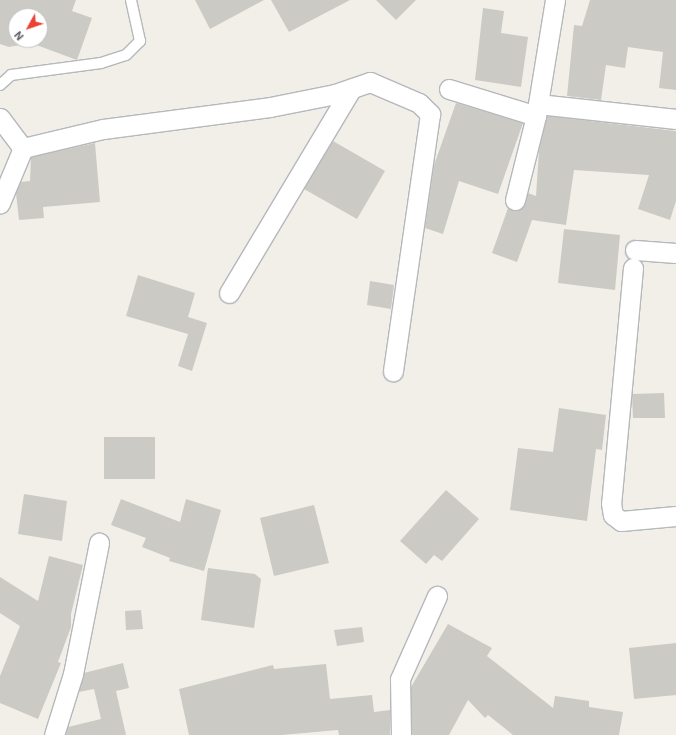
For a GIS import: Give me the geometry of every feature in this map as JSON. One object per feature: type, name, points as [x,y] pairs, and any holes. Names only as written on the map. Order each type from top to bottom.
[{"type":"street","points":[[515,200],[537,110],[555,0]]},
{"type":"street","points":[[23,148],[104,129],[270,107],[351,89],[370,82],[419,103],[430,114],[394,371]]},
{"type":"street","points":[[229,293],[351,89]]},
{"type":"street","points":[[448,89],[537,110],[676,119]]},
{"type":"street","points":[[0,118],[23,148]]},
{"type":"street","points":[[0,203],[23,148]]},
{"type":"street","points":[[676,253],[634,259],[611,503],[613,514],[621,522],[676,516]]},
{"type":"street","points":[[54,735],[73,674],[100,543]]},
{"type":"street","points":[[401,735],[400,679],[437,596]]},
{"type":"lane","points":[[1,79],[11,75],[101,63],[126,55],[140,41],[131,0]]},
{"type":"building","points":[[0,0],[76,0],[72,11],[92,18],[77,60],[45,48],[48,48],[48,8],[8,8],[8,47],[0,44]]},
{"type":"building","points":[[195,0],[264,0],[210,29]]},
{"type":"building","points":[[271,0],[350,0],[289,32]]},
{"type":"building","points":[[376,0],[416,0],[396,20]]},
{"type":"building","points":[[590,0],[676,0],[676,90],[659,88],[663,52],[628,47],[625,68],[606,65],[601,100],[567,96],[574,25],[582,26]]},
{"type":"building","points":[[483,8],[504,11],[501,33],[528,37],[521,87],[475,80]]},
{"type":"building","points":[[456,103],[523,123],[498,194],[459,181],[443,234],[425,228],[434,165]]},
{"type":"building","points":[[547,116],[676,131],[676,201],[670,220],[638,209],[649,175],[574,170],[566,225],[532,220],[517,262],[492,253],[508,208],[518,210],[528,193],[536,196],[539,151]]},
{"type":"building","points":[[333,141],[385,171],[357,219],[304,189]]},
{"type":"building","points":[[95,143],[100,202],[43,207],[44,218],[19,220],[16,193],[21,182],[30,181],[31,157]]},
{"type":"building","points":[[564,229],[620,235],[615,290],[558,283]]},
{"type":"building","points":[[138,275],[195,293],[188,317],[207,323],[192,371],[178,366],[188,334],[126,316]]},
{"type":"building","points":[[370,281],[394,285],[391,309],[367,305]]},
{"type":"building","points":[[664,393],[665,418],[633,418],[632,394]]},
{"type":"building","points":[[559,408],[606,415],[602,450],[596,449],[587,521],[510,510],[518,448],[553,452]]},
{"type":"building","points":[[104,437],[155,437],[155,479],[104,479]]},
{"type":"building","points":[[446,490],[479,519],[442,561],[434,555],[426,564],[400,541]]},
{"type":"building","points":[[24,494],[67,501],[62,541],[18,534]]},
{"type":"building","points":[[121,499],[180,522],[186,499],[221,510],[204,571],[169,561],[170,558],[142,547],[146,538],[111,525]]},
{"type":"building","points":[[314,505],[329,563],[274,576],[260,518]]},
{"type":"building","points":[[49,556],[83,565],[71,614],[71,627],[58,662],[61,663],[38,719],[0,703],[0,676],[20,626],[0,613],[0,577],[38,601]]},
{"type":"building","points":[[208,568],[255,574],[261,579],[254,628],[201,620]]},
{"type":"building","points":[[141,610],[143,629],[126,630],[125,611]]},
{"type":"building","points":[[448,624],[492,648],[487,656],[553,708],[555,696],[589,701],[589,707],[623,712],[619,735],[513,735],[488,715],[485,718],[468,700],[449,735],[412,735],[411,687]]},
{"type":"building","points":[[362,627],[364,642],[337,646],[334,630]]},
{"type":"building","points":[[676,643],[676,695],[634,699],[629,648]]},
{"type":"building","points":[[123,663],[129,688],[116,691],[126,735],[66,735],[68,727],[101,719],[94,689],[79,692],[84,673]]},
{"type":"building","points":[[326,664],[330,699],[372,695],[374,712],[390,710],[390,735],[339,735],[338,730],[282,735],[189,735],[179,689],[273,665],[274,669]]}]
